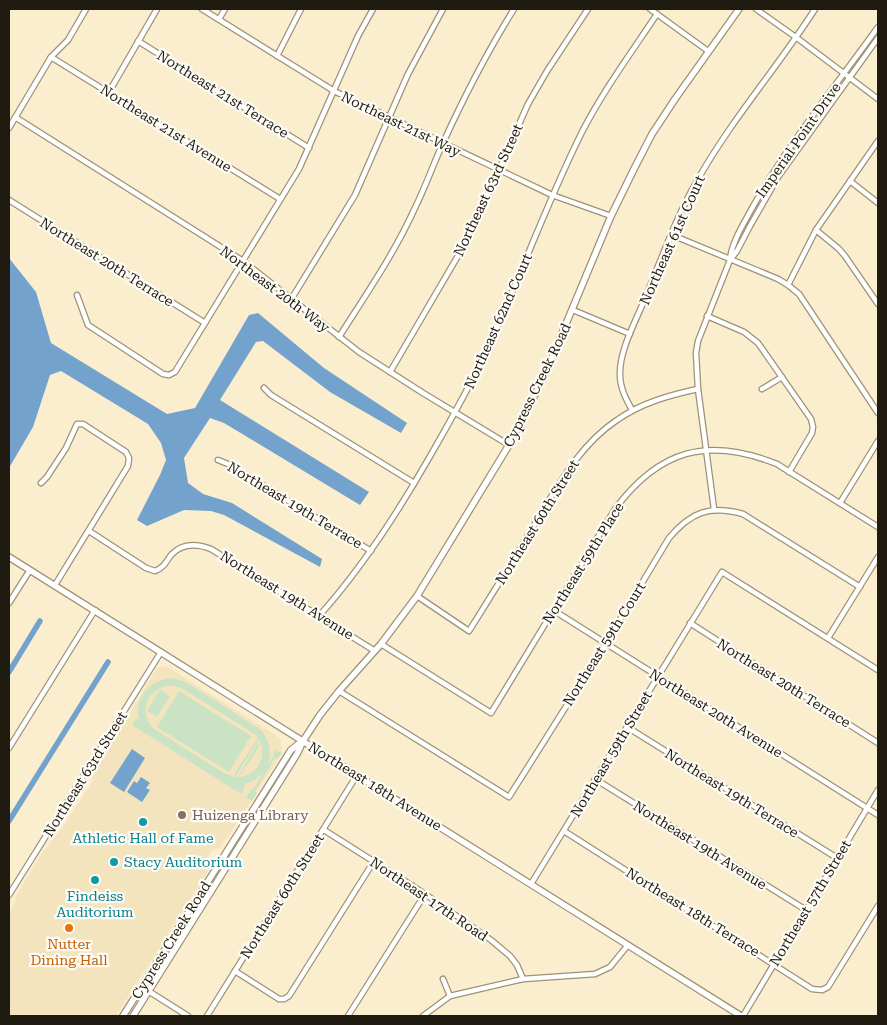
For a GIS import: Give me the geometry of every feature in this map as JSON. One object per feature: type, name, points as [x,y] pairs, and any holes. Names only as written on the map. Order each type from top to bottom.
[{"type":"street","points":[[9,128],[51,57],[68,40],[86,9]]},
{"type":"street","points":[[108,92],[157,9]]},
{"type":"street","name":"Northeast 21st Way","points":[[202,9],[334,91],[552,195],[612,216]]},
{"type":"street","points":[[219,19],[225,9]]},
{"type":"street","points":[[277,56],[301,9]]},
{"type":"street","points":[[77,296],[88,325],[163,374],[170,375],[175,372],[299,169],[358,36],[373,9]]},
{"type":"street","points":[[292,298],[355,195],[408,74],[443,9]]},
{"type":"street","points":[[339,337],[400,237],[475,77],[494,40],[514,9]]},
{"type":"street","name":"Northeast 63rd Street","points":[[390,372],[470,237],[528,104],[547,71],[588,9]]},
{"type":"street","points":[[650,9],[708,51]]},
{"type":"street","name":"Cypress Creek Road","points":[[133,1016],[297,754],[303,741],[339,691],[381,644],[418,596],[509,445],[543,379],[612,216],[652,134],[739,9]]},
{"type":"street","points":[[756,9],[878,99]]},
{"type":"street","name":"Northeast 61st Court","points":[[632,410],[623,392],[620,374],[621,360],[630,334],[696,182],[723,138],[797,38],[816,9]]},
{"type":"street","name":"Northeast 62nd Court","points":[[319,616],[345,587],[371,551],[456,412],[492,340],[552,195],[582,131],[615,75],[658,14]]},
{"type":"street","name":"Imperial Point Drive","points":[[730,260],[731,250],[744,223],[779,165],[878,27]]},
{"type":"street","name":"Imperial Point Drive","points":[[714,509],[698,389],[696,353],[698,340],[730,260],[737,251],[763,201],[784,168],[878,38]]},
{"type":"street","name":"Northeast 21st Terrace","points":[[138,41],[308,148]]},
{"type":"street","name":"Northeast 21st Avenue","points":[[51,57],[280,199]]},
{"type":"street","name":"Northeast 20th Way","points":[[15,117],[243,261],[339,337],[390,372],[509,445]]},
{"type":"street","points":[[788,284],[816,230],[878,141]]},
{"type":"street","points":[[779,165],[784,168]]},
{"type":"street","points":[[850,181],[878,203]]},
{"type":"street","name":"Northeast 20th Terrace","points":[[9,200],[204,324]]},
{"type":"street","points":[[816,230],[839,248],[878,304]]},
{"type":"street","points":[[672,235],[788,284],[799,294],[878,413]]},
{"type":"street","points":[[573,310],[630,334]]},
{"type":"street","points":[[707,316],[752,337],[811,419],[812,433],[790,472]]},
{"type":"street","points":[[762,388],[782,378]]},
{"type":"street","points":[[264,388],[271,395],[414,483]]},
{"type":"street","name":"Northeast 60th Street","points":[[418,596],[469,631],[576,458],[589,444],[604,430],[632,410],[698,389]]},
{"type":"street","points":[[41,483],[47,478],[66,448],[77,424],[82,424],[126,452],[129,458],[128,466],[55,586]]},
{"type":"street","points":[[840,503],[878,441]]},
{"type":"street","points":[[707,450],[741,452],[777,464],[878,527]]},
{"type":"street","name":"Northeast 59th Place","points":[[381,644],[491,713],[615,509],[630,489],[646,474],[664,462],[683,455],[707,450]]},
{"type":"street","name":"Northeast 19th Terrace","points":[[218,460],[228,464],[371,551]]},
{"type":"street","points":[[714,509],[729,510],[743,514],[860,587]]},
{"type":"street","name":"Northeast 59th Court","points":[[339,691],[509,797],[606,643],[668,538],[679,526],[696,515],[714,509]]},
{"type":"street","name":"Northeast 19th Avenue","points":[[89,531],[146,568],[155,571],[165,565],[172,554],[180,549],[193,545],[211,549],[375,651]]},
{"type":"street","name":"Northeast 18th Avenue","points":[[9,557],[742,1016]]},
{"type":"street","points":[[878,557],[828,638],[878,670]]},
{"type":"street","points":[[9,603],[30,570]]},
{"type":"street","name":"Northeast 59th Street","points":[[531,884],[722,572],[828,638]]},
{"type":"street","points":[[9,748],[94,610]]},
{"type":"street","name":"Northeast 20th Avenue","points":[[554,610],[878,815]]},
{"type":"street","name":"Northeast 20th Terrace","points":[[690,623],[878,743]]},
{"type":"street","name":"Northeast 63rd Street","points":[[9,895],[161,652]]},
{"type":"street","name":"Northeast 19th Terrace","points":[[627,727],[837,858]]},
{"type":"street","name":"Cypress Creek Road","points":[[123,1016],[291,750],[303,741]]},
{"type":"street","name":"Northeast 60th Street","points":[[206,1016],[358,775]]},
{"type":"street","name":"Northeast 19th Avenue","points":[[594,779],[806,910]]},
{"type":"street","name":"Northeast 57th Street","points":[[742,1016],[878,790]]},
{"type":"street","name":"Northeast 17th Road","points":[[324,830],[425,894],[510,956],[524,979]]},
{"type":"street","name":"Northeast 18th Terrace","points":[[564,831],[812,988],[822,990],[828,987],[878,906]]},
{"type":"street","points":[[235,971],[279,999],[289,996],[374,861]]},
{"type":"street","points":[[348,1016],[425,894]]},
{"type":"street","points":[[423,1016],[450,996],[524,979],[595,974],[610,967],[628,945]]},
{"type":"street","points":[[443,979],[450,996]]},
{"type":"street","points":[[142,987],[188,1016]]},
{"type":"shaded area","points":[[166,666],[280,738],[282,753],[221,847],[212,850],[204,863],[208,871],[207,873],[116,1016],[9,1016],[9,912],[17,899],[15,898],[44,849],[64,825],[93,780],[92,777],[157,668]]},
{"type":"green space","points":[[171,678],[186,682],[261,730],[269,747],[268,766],[276,750],[282,753],[277,759],[275,758],[255,791],[257,793],[252,801],[246,797],[253,790],[263,773],[253,781],[243,785],[245,787],[241,794],[132,725],[136,718],[139,720],[139,704],[145,691],[163,679]],"holes":[[[166,686],[175,686],[183,689],[256,735],[258,738],[234,774],[236,776],[259,739],[262,745],[262,758],[256,769],[239,777],[260,745],[257,744],[238,777],[236,777],[224,773],[154,729],[147,717],[146,704],[153,693],[159,689]]]},
{"type":"green space","points":[[160,689],[170,696],[157,717],[147,711]]},
{"type":"green space","points":[[179,691],[251,736],[229,772],[157,727]]},
{"type":"water","points":[[9,258],[36,292],[51,343],[167,414],[195,408],[249,315],[258,313],[324,368],[407,423],[401,433],[330,392],[263,341],[256,342],[220,400],[369,492],[360,505],[224,423],[210,418],[184,458],[188,483],[203,494],[232,503],[322,559],[320,567],[224,515],[211,511],[184,510],[147,526],[137,520],[166,460],[161,443],[148,424],[61,371],[50,375],[33,427],[9,468]]},
{"type":"water","points":[[132,749],[145,758],[124,792],[110,783]]},
{"type":"water","points":[[141,777],[150,783],[146,788],[150,790],[142,802],[127,792],[134,781],[137,783]]},
{"type":"waterway","points":[[9,672],[40,621]]},
{"type":"waterway","points":[[9,821],[108,662]]},
{"type":"place","name":"Huizenga Library","points":[[182,815]]},
{"type":"place","name":"Athletic Hall of Fame","points":[[143,822]]},
{"type":"place","name":"Stacy Auditorium","points":[[114,862]]},
{"type":"place","name":"Findeiss Auditorium","points":[[95,880]]},
{"type":"place","name":"Nutter Dining Hall","points":[[69,928]]}]
